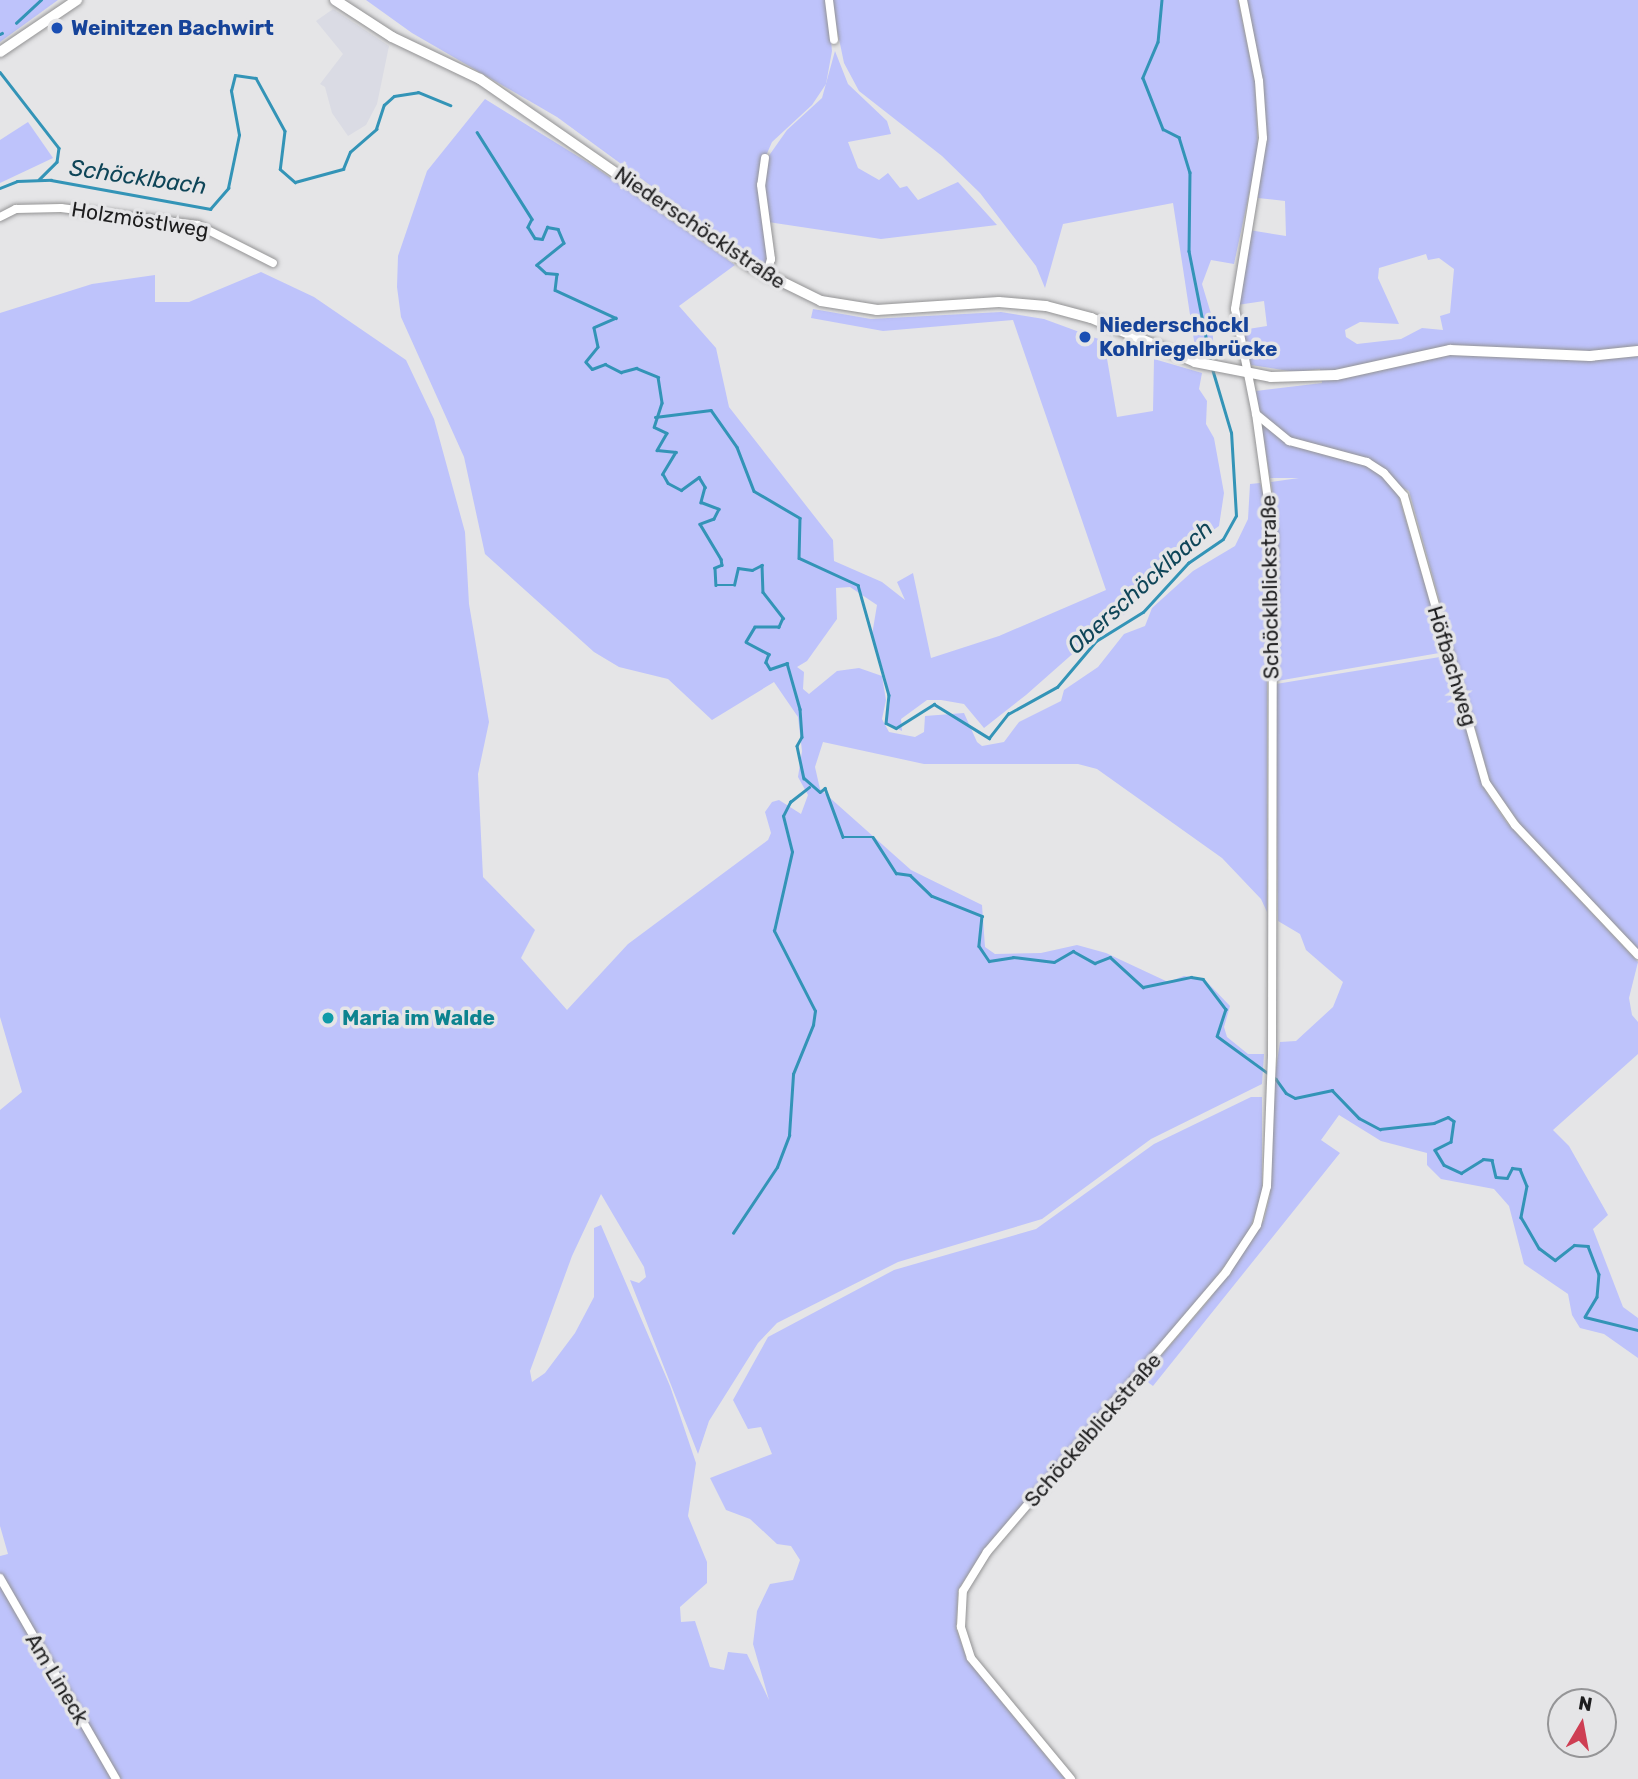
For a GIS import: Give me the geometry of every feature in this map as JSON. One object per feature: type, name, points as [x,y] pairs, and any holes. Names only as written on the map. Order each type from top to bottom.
[{"type":"main road","points":[[0,52],[77,0]]},
{"type":"main road","name":"Niederschöcklstraße","points":[[335,0],[392,37],[513,100],[766,276],[811,298],[861,309],[999,302],[1061,309],[1195,362],[1248,374],[1336,375],[1450,350],[1590,356],[1638,351]]},
{"type":"street","points":[[829,0],[834,40]]},
{"type":"street","name":"Schöcklblickstraße","points":[[1243,0],[1263,124],[1259,184],[1235,296],[1256,414],[1273,536],[1272,1055]]},
{"type":"street","points":[[765,158],[761,185],[771,259],[766,276]]},
{"type":"street","name":"Holzmöstlweg","points":[[0,218],[16,209],[61,208],[198,225],[273,263]]},
{"type":"street","name":"Höfbachweg","points":[[1256,414],[1289,441],[1367,462],[1384,472],[1404,496],[1486,783],[1515,825],[1638,955]]},
{"type":"street","name":"Schöckelblickstraße","points":[[1072,1779],[976,1668],[963,1639],[961,1599],[982,1558],[1189,1319],[1254,1231],[1266,1195],[1272,1055]]},
{"type":"street","name":"Am Lineck","points":[[0,1578],[116,1779]]},
{"type":"shaded area","points":[[0,0],[58,0],[0,42]]},
{"type":"shaded area","points":[[366,0],[827,0],[832,51],[826,84],[812,105],[772,142],[761,167],[767,265],[759,265],[557,117],[412,33]]},
{"type":"shaded area","points":[[831,0],[1238,0],[1255,82],[1258,152],[1234,264],[1211,260],[1202,284],[1212,317],[1214,358],[1196,354],[1173,203],[1063,224],[1045,288],[1036,266],[980,193],[942,156],[859,91],[844,63]]},
{"type":"shaded area","points":[[1246,0],[1638,0],[1638,949],[1524,830],[1490,782],[1409,491],[1395,484],[1445,652],[1277,681],[1276,517],[1271,482],[1299,478],[1270,478],[1256,391],[1322,383],[1320,369],[1296,372],[1251,365],[1242,330],[1267,326],[1264,301],[1237,305],[1249,230],[1286,236],[1285,201],[1258,198],[1265,124]],"holes":[[[1426,254],[1428,260],[1439,258],[1454,269],[1450,313],[1440,316],[1443,330],[1422,328],[1401,339],[1357,344],[1346,337],[1345,330],[1360,322],[1399,324],[1378,278],[1379,268]]]},
{"type":"shaded area","points":[[333,9],[389,46],[377,104],[366,125],[348,136],[332,113],[325,87],[320,84],[343,54],[316,21]]},
{"type":"shaded area","points":[[835,51],[848,84],[887,121],[891,134],[848,142],[858,168],[879,180],[888,173],[900,188],[907,186],[918,200],[958,182],[997,225],[881,239],[768,222],[764,186],[768,157],[787,130],[822,98]]},
{"type":"shaded area","points":[[485,99],[592,165],[735,265],[679,306],[716,348],[729,407],[833,540],[834,561],[882,582],[905,600],[897,582],[913,573],[931,658],[999,636],[1106,590],[1013,320],[883,331],[811,318],[813,309],[871,319],[1001,312],[1044,319],[1104,341],[1117,417],[1153,411],[1154,359],[1202,373],[1199,389],[1207,401],[1206,424],[1214,438],[1224,493],[1219,526],[1189,547],[1176,550],[1168,570],[1150,570],[1127,613],[1103,627],[984,728],[964,704],[927,700],[901,719],[902,731],[886,723],[890,703],[886,679],[872,635],[877,605],[850,587],[836,588],[837,619],[807,661],[797,667],[804,672],[803,689],[809,694],[837,671],[859,668],[882,676],[886,700],[882,719],[889,732],[915,737],[924,732],[925,716],[964,713],[977,742],[982,746],[1004,742],[1019,722],[1061,701],[1064,690],[1098,667],[1124,634],[1145,626],[1152,608],[1193,571],[1235,546],[1248,519],[1250,484],[1260,483],[1267,507],[1267,912],[1261,899],[1222,858],[1097,769],[1078,764],[924,764],[823,742],[815,767],[820,789],[911,870],[982,905],[985,947],[995,954],[1041,953],[1077,945],[1106,953],[1168,982],[1184,976],[1204,979],[1230,1006],[1224,1027],[1227,1037],[1248,1054],[1264,1054],[1262,1084],[1151,1139],[1042,1219],[898,1262],[777,1323],[758,1343],[709,1421],[698,1454],[630,1280],[639,1283],[646,1277],[644,1267],[601,1194],[572,1256],[530,1371],[532,1382],[545,1373],[575,1333],[594,1297],[594,1228],[601,1225],[670,1386],[696,1463],[688,1516],[707,1562],[707,1583],[680,1607],[681,1622],[695,1621],[710,1667],[724,1670],[728,1652],[747,1654],[769,1700],[753,1644],[757,1611],[770,1584],[793,1580],[800,1560],[791,1546],[777,1544],[750,1519],[726,1510],[710,1478],[772,1454],[761,1427],[748,1429],[733,1400],[768,1337],[894,1270],[1036,1229],[1154,1144],[1251,1097],[1262,1097],[1262,1194],[1248,1234],[1203,1295],[984,1549],[958,1590],[956,1628],[967,1660],[1065,1779],[0,1779],[0,1556],[8,1554],[0,1526],[0,1110],[22,1092],[0,1017],[0,313],[92,284],[155,275],[155,302],[189,302],[261,272],[314,297],[406,360],[434,419],[465,532],[469,604],[489,722],[478,774],[483,877],[535,930],[521,958],[567,1010],[628,944],[768,840],[771,833],[765,812],[772,802],[779,800],[801,814],[808,795],[798,777],[802,751],[798,717],[774,682],[712,720],[668,679],[619,667],[594,652],[485,554],[464,457],[401,317],[397,287],[398,256],[427,171]]},
{"type":"shaded area","points":[[28,122],[53,158],[0,183],[0,140]]},
{"type":"shaded area","points":[[1446,656],[1483,787],[1507,823],[1638,962],[1629,998],[1632,1015],[1638,1022],[1638,1054],[1553,1130],[1569,1146],[1608,1215],[1593,1229],[1623,1307],[1638,1318],[1638,1358],[1604,1334],[1580,1328],[1572,1315],[1568,1294],[1524,1264],[1509,1206],[1494,1189],[1441,1179],[1427,1165],[1427,1153],[1381,1141],[1339,1115],[1321,1140],[1340,1153],[1153,1386],[1142,1378],[1209,1300],[1264,1220],[1270,1195],[1272,1095],[1280,1042],[1296,1041],[1333,1007],[1343,982],[1306,950],[1300,934],[1278,921],[1276,684]]},
{"type":"waterway","points":[[16,23],[41,0]]},
{"type":"waterway","name":"Oberschöcklbach","points":[[1162,0],[1158,42],[1143,78],[1163,129],[1179,137],[1190,172],[1189,251],[1211,362]]},
{"type":"waterway","points":[[0,72],[59,148],[57,162],[39,180]]},
{"type":"waterway","name":"Schöcklbach","points":[[0,188],[17,181],[51,180],[210,209],[228,188],[239,135],[231,91],[235,75],[256,78],[285,131],[280,169],[295,182],[343,169],[350,152],[376,129],[384,105],[394,96],[418,92],[451,105]]},
{"type":"waterway","points":[[477,132],[532,219],[528,227],[535,238],[542,239],[547,227],[558,229],[564,243],[537,265],[546,273],[557,274],[555,290],[616,318],[594,328],[598,347],[586,362],[592,369],[605,364],[621,372],[636,368],[658,377],[662,403],[654,427],[667,433],[657,450],[676,452],[663,474],[668,483],[681,490],[699,477],[705,487],[701,502],[719,509],[714,519],[700,524],[721,559],[722,565],[715,568],[716,585],[734,585],[738,568],[752,570],[762,565],[763,592],[783,618],[779,627],[755,627],[746,642],[769,654],[766,662],[770,669],[787,663],[800,709],[802,737],[797,746],[804,778],[820,792],[825,788],[843,837],[873,837],[896,873],[910,875],[932,896],[982,916],[979,946],[989,961],[1013,957],[1054,962],[1073,951],[1095,963],[1110,957],[1143,987],[1191,977],[1203,979],[1226,1009],[1217,1036],[1276,1079],[1286,1093],[1295,1098],[1332,1090],[1359,1118],[1380,1129],[1434,1123],[1448,1117],[1454,1121],[1451,1142],[1435,1150],[1444,1165],[1461,1173],[1483,1159],[1492,1160],[1496,1177],[1507,1178],[1512,1168],[1520,1169],[1527,1186],[1521,1217],[1539,1248],[1555,1260],[1574,1245],[1588,1246],[1599,1274],[1597,1297],[1585,1317],[1638,1330]]},
{"type":"waterway","name":"Oberschöcklbach","points":[[655,417],[711,410],[737,447],[754,491],[800,518],[799,558],[858,585],[889,695],[886,723],[896,728],[934,704],[989,738],[1008,714],[1057,687],[1096,641],[1143,612],[1188,563],[1223,539],[1236,516],[1231,433],[1212,369]]},
{"type":"waterway","points":[[733,1233],[777,1167],[789,1135],[793,1074],[813,1025],[815,1011],[774,931],[792,852],[783,816],[790,802],[809,787]]},
{"type":"place","name":"Weinitzen Bachwirt","points":[[57,28]]},
{"type":"place","name":"Niederschöckl Kohlriegelbrücke","points":[[1085,337]]},
{"type":"place","name":"Maria im Walde","points":[[328,1018]]}]
